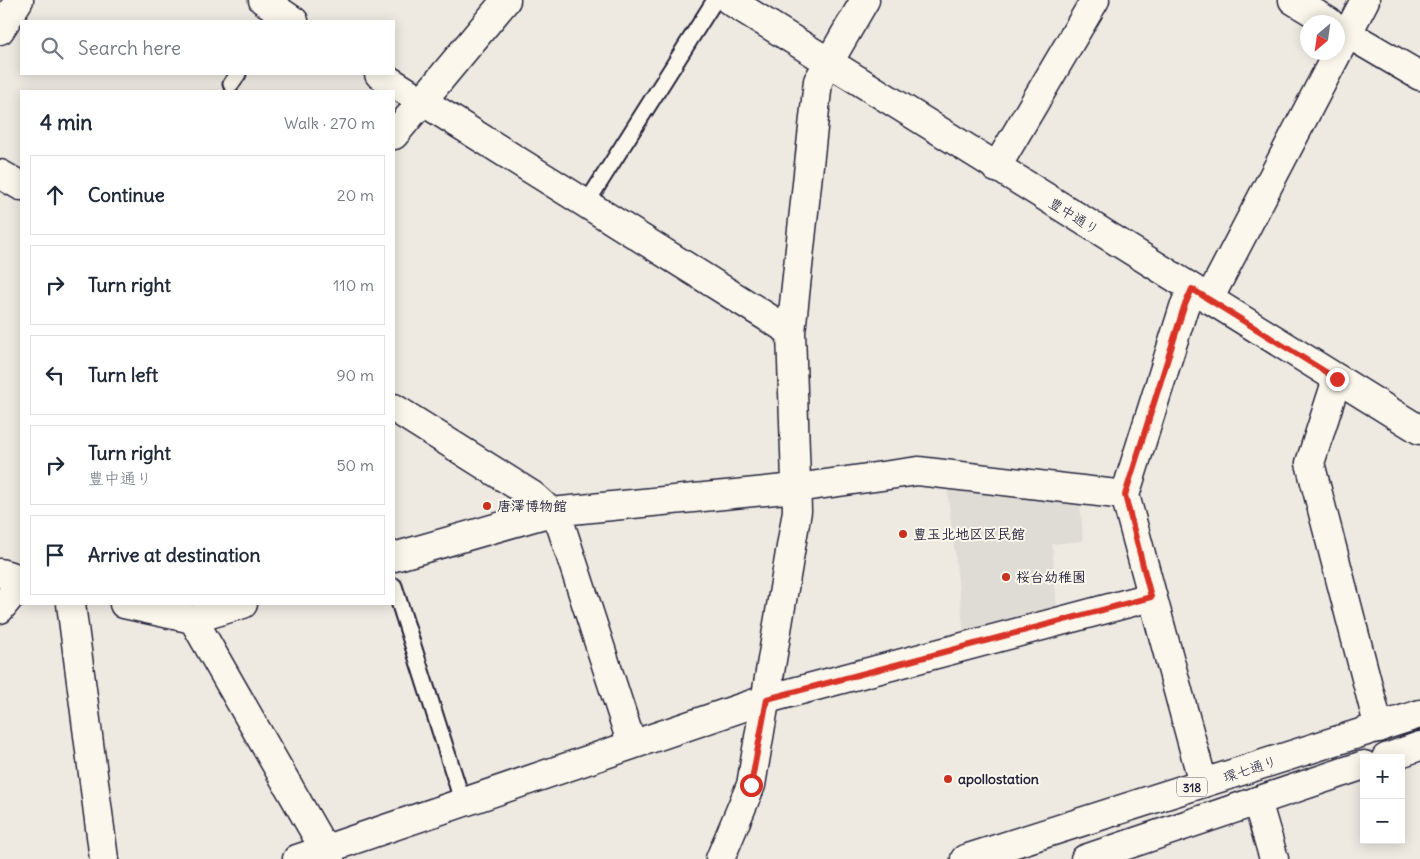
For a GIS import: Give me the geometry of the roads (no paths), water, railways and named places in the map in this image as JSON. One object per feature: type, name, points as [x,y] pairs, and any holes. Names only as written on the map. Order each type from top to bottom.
[{"type":"street","points":[[0,30],[19,0]]},
{"type":"street","points":[[395,134],[506,0]]},
{"type":"street","name":"豊中通り","points":[[729,0],[1337,379],[1418,423]]},
{"type":"street","points":[[720,859],[751,785],[798,511],[791,332],[818,81],[827,62],[865,0]]},
{"type":"street","points":[[996,168],[1095,0]]},
{"type":"street","points":[[1293,0],[1317,15]]},
{"type":"street","points":[[1345,21],[1365,0]]},
{"type":"street","points":[[1345,32],[1420,76]]},
{"type":"street","points":[[1203,784],[1125,495],[1184,307],[1201,294],[1322,60]]},
{"type":"street","points":[[380,75],[791,332]]},
{"type":"street","points":[[0,174],[20,185]]},
{"type":"street","points":[[1337,379],[1310,463],[1379,728]]},
{"type":"street","points":[[395,409],[532,495],[551,512],[561,526],[632,745]]},
{"type":"street","points":[[395,557],[551,512],[796,488],[918,471],[1125,495]]},
{"type":"street","points":[[0,573],[20,578]]},
{"type":"street","points":[[0,609],[20,584]]},
{"type":"street","points":[[297,859],[327,854],[463,803],[767,699],[1151,597]]},
{"type":"street","points":[[71,605],[104,859]]},
{"type":"street","points":[[129,605],[193,619],[240,605]]},
{"type":"street","points":[[193,619],[327,854]]},
{"type":"street","name":"環七通り","points":[[965,859],[1420,714]]},
{"type":"street","points":[[1397,754],[1420,746]]},
{"type":"street","name":"318","points":[[1085,859],[1360,766]]},
{"type":"street","points":[[1257,801],[1274,859]]},
{"type":"lane","points":[[586,204],[714,0]]},
{"type":"lane","points":[[395,589],[463,803]]},
{"type":"place","name":"唐澤博物館","points":[[487,506]]},
{"type":"place","name":"豊玉北地区区民館","points":[[903,534]]},
{"type":"place","name":"桜台幼稚園","points":[[1006,577]]},
{"type":"place","name":"apollostation","points":[[948,779]]}]
